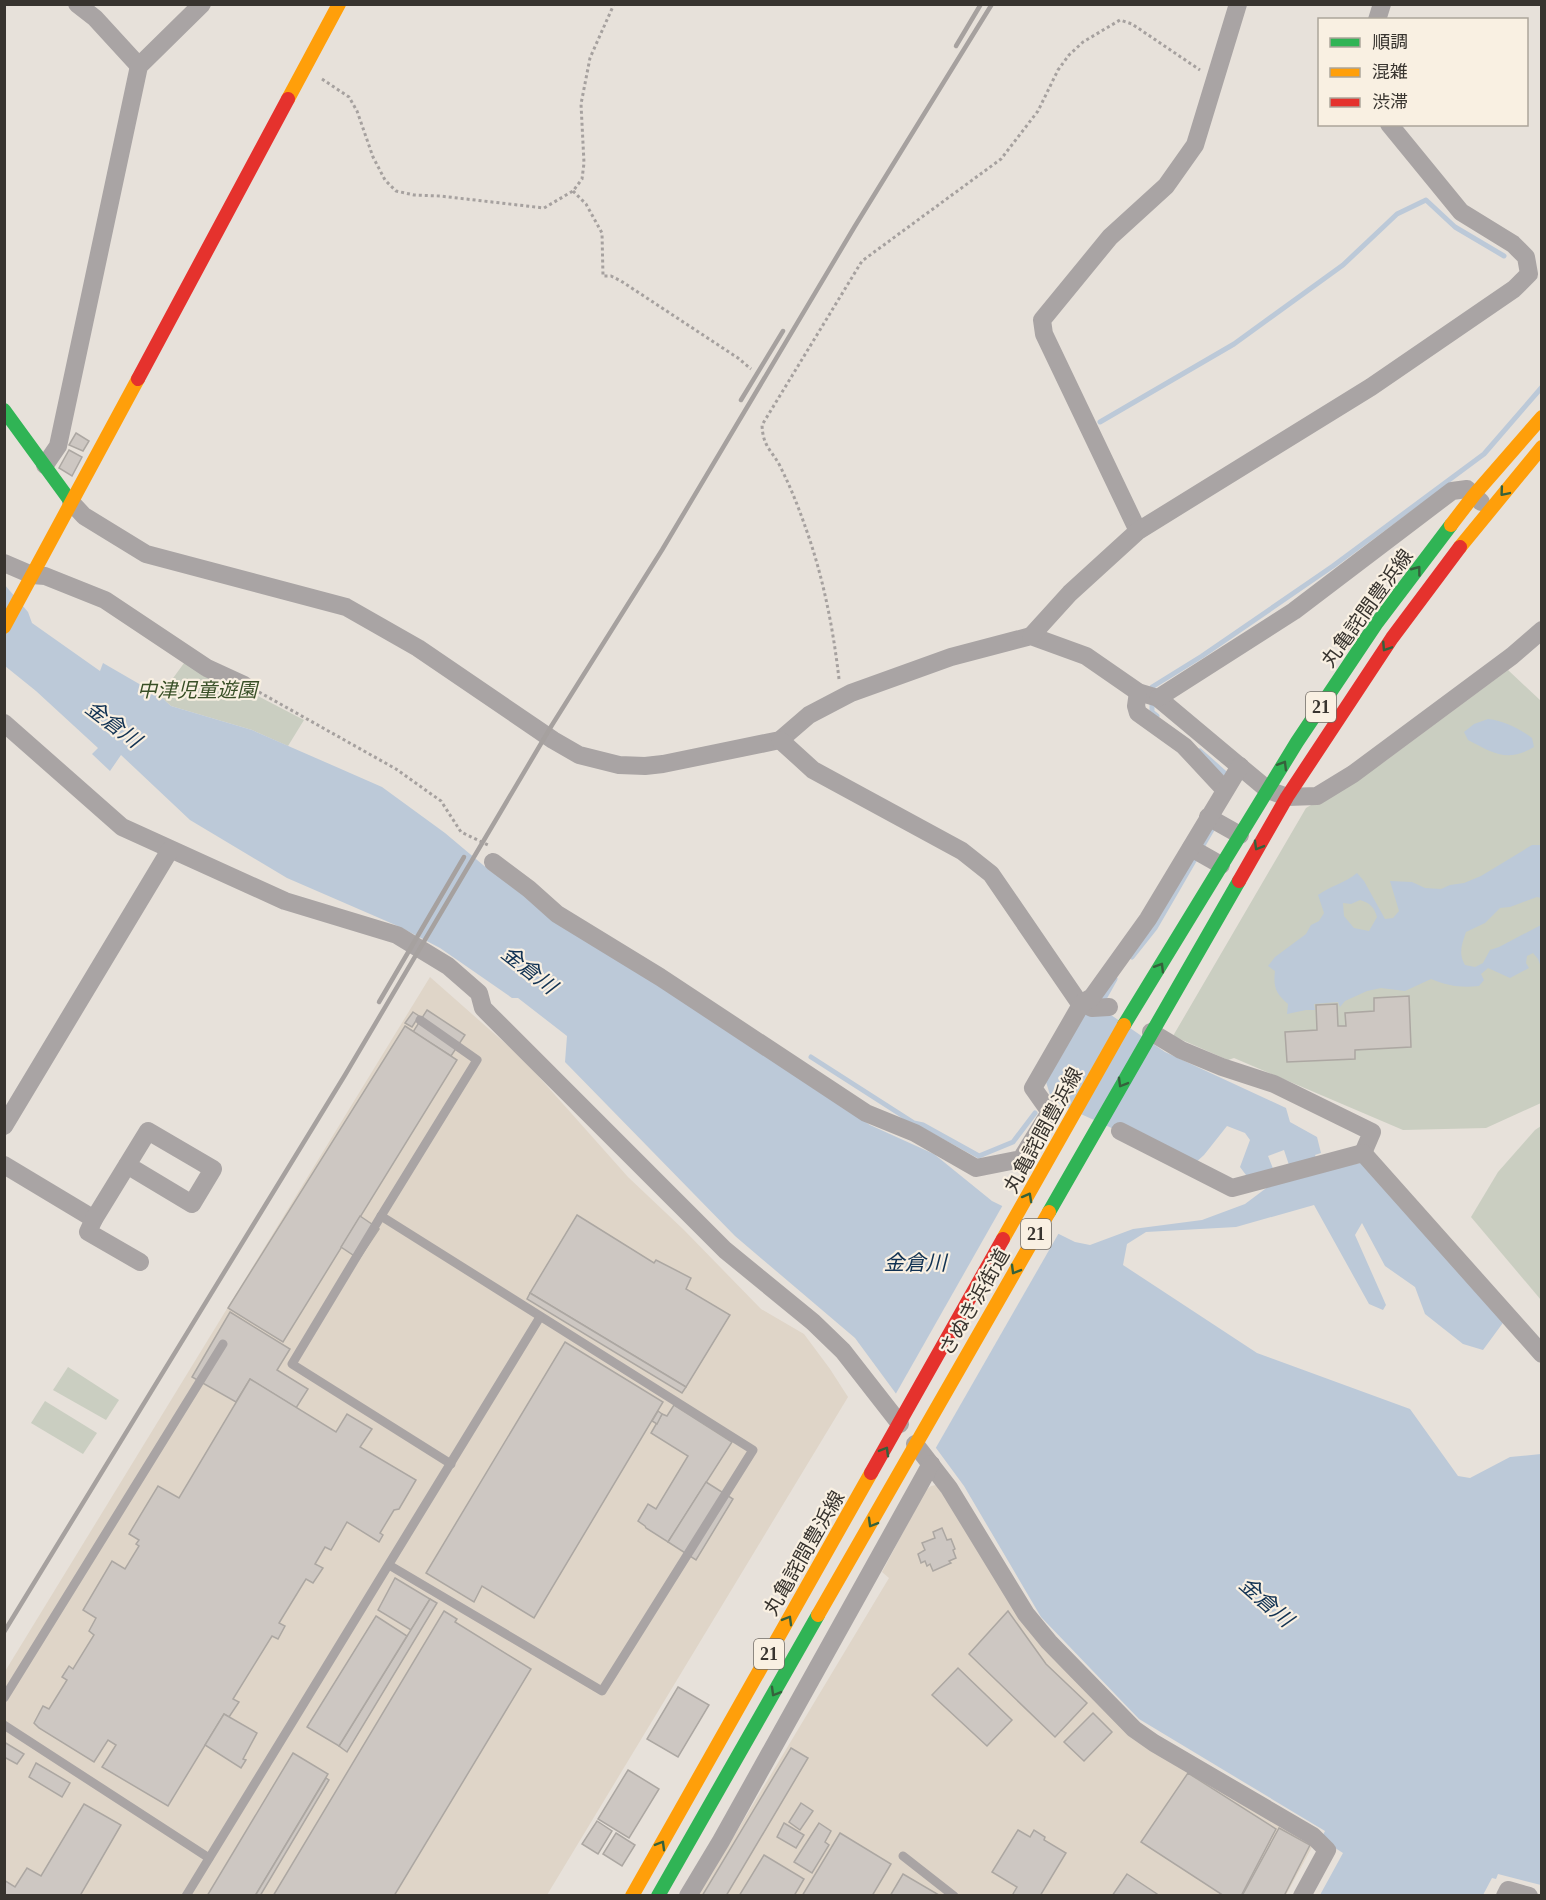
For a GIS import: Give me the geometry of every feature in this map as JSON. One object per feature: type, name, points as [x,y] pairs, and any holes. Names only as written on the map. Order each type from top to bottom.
[{"type":"main road","points":[[4,627],[339,4]]},
{"type":"main road","points":[[4,410],[71,502]]},
{"type":"main road","name":"丸亀詫間豊浜線","points":[[632,1896],[1129,1017],[1221,865],[1297,742],[1376,624],[1474,495],[1542,417]]},
{"type":"main road","name":"丸亀詫間豊浜線","points":[[1151,1032],[1287,797],[1392,638],[1488,511],[1542,447]]},
{"type":"main road","name":"さぬき浜街道","points":[[918,1439],[1151,1032]]},
{"type":"main road","name":"21","points":[[658,1896],[918,1439]]},
{"type":"street","points":[[77,4],[95,18],[140,66]]},
{"type":"street","points":[[45,465],[58,446],[140,66],[202,4]]},
{"type":"street","points":[[1138,531],[1044,334],[1042,320],[1110,237],[1166,186],[1195,146],[1238,4]]},
{"type":"street","points":[[1030,636],[1070,593],[1138,531],[1371,387],[1514,289],[1529,274],[1526,257],[1513,244],[1461,212],[1391,126]]},
{"type":"street","points":[[1488,511],[1467,489],[1452,491],[1294,611],[1149,696],[1136,706],[1138,713],[1232,779],[1287,797],[1317,796],[1353,774],[1512,656],[1542,630]]},
{"type":"street","points":[[71,502],[84,516],[146,554],[346,607],[418,648],[553,740],[579,755],[619,765],[645,766],[780,740],[809,715],[852,693],[951,657],[1030,636],[1086,657],[1149,696],[1232,779]]},
{"type":"street","points":[[4,563],[30,579],[45,576],[105,600],[207,668],[244,685]]},
{"type":"street","points":[[4,723],[122,827],[285,901],[396,935],[448,966],[479,993],[483,1008],[725,1250],[813,1322],[903,1418]]},
{"type":"street","points":[[780,740],[813,770],[962,850],[991,874],[1058,966],[1078,1001],[1097,1007]]},
{"type":"street","points":[[1097,1007],[1092,997],[1197,851],[1215,821],[1232,779]]},
{"type":"street","points":[[1215,821],[1240,835]]},
{"type":"street","points":[[4,1126],[170,850]]},
{"type":"street","points":[[1197,851],[1221,865]]},
{"type":"street","points":[[493,855],[557,914],[660,977],[866,1113],[915,1133],[976,1168],[1021,1159],[1050,1112],[1033,1088],[1097,1007]]},
{"type":"street","points":[[1151,1032],[1181,1050],[1222,1067],[1274,1084],[1372,1132],[1363,1153]]},
{"type":"street","points":[[127,1165],[192,1204],[213,1169],[148,1131],[127,1165],[94,1219],[87,1232],[140,1262]]},
{"type":"street","points":[[1120,1131],[1232,1188],[1363,1153]]},
{"type":"street","points":[[1363,1153],[1542,1354]]},
{"type":"street","points":[[4,1165],[94,1219]]},
{"type":"street","points":[[918,1439],[931,1464],[949,1488],[1026,1614],[1049,1642],[1134,1729],[1313,1836],[1327,1850],[1302,1896]]},
{"type":"street","points":[[688,1896],[727,1831],[931,1464]]},
{"type":"street","points":[[1505,1896],[1508,1890],[1529,1896]]},
{"type":"lane","points":[[420,1020],[477,1060],[292,1364],[451,1464]]},
{"type":"lane","points":[[381,1216],[753,1450],[602,1690],[389,1565]]},
{"type":"lane","points":[[186,1896],[540,1317]]},
{"type":"lane","points":[[4,1698],[223,1344]]},
{"type":"lane","points":[[4,1725],[209,1858]]},
{"type":"lane","points":[[903,1856],[954,1896]]},
{"type":"path","points":[[304,70],[333,84],[350,97],[373,157],[385,180],[396,191],[414,195],[544,208],[573,191],[582,179],[584,163],[581,104],[590,58],[614,4]]},
{"type":"path","points":[[841,699],[837,658],[821,576],[791,490],[779,464],[763,440],[762,425],[862,261],[1001,159],[1038,111],[1058,70],[1083,42],[1120,20],[1132,24],[1215,80]]},
{"type":"path","points":[[573,191],[586,204],[602,233],[603,276],[611,276],[621,281],[738,358],[751,369]]},
{"type":"path","points":[[244,685],[279,702],[396,769],[441,801],[461,832],[493,855]]},
{"type":"shaded area","points":[[430,977],[523,1059],[628,1177],[684,1230],[761,1309],[804,1334],[848,1397],[547,1895],[5,1895],[4,1673]]},
{"type":"shaded area","points":[[936,1485],[972,1534],[1127,1729],[1310,1839],[1312,1847],[1286,1895],[698,1896],[889,1578],[882,1572],[925,1491]]},
{"type":"green space","name":"中津児童遊園","points":[[187,659],[304,720],[288,746],[252,730],[171,706],[160,696]]},
{"type":"green space","points":[[1508,670],[1541,701],[1541,1103],[1486,1128],[1403,1130],[1234,1058],[1228,1060],[1173,1036],[1306,808],[1384,762]]},
{"type":"green space","points":[[1541,1126],[1541,1300],[1471,1217],[1498,1172]]},
{"type":"green space","points":[[68,1367],[119,1400],[106,1420],[53,1390]]},
{"type":"green space","points":[[45,1401],[97,1433],[83,1454],[31,1423]]},
{"type":"water","name":"金倉川","points":[[4,584],[28,612],[32,623],[100,671],[103,663],[160,696],[171,706],[252,730],[382,787],[445,833],[489,870],[870,1125],[934,1154],[992,1201],[1075,1242],[1090,1245],[1133,1229],[1202,1220],[1245,1204],[1273,1183],[1364,1162],[1505,1320],[1483,1350],[1463,1344],[1425,1314],[1415,1287],[1385,1266],[1362,1223],[1355,1235],[1386,1305],[1383,1310],[1369,1304],[1314,1205],[1236,1227],[1146,1232],[1127,1244],[1123,1265],[1257,1353],[1410,1409],[1458,1476],[1470,1478],[1510,1457],[1541,1454],[1541,1885],[1498,1874],[1496,1879],[1492,1878],[1483,1895],[1320,1895],[1343,1853],[1321,1839],[1325,1831],[1139,1719],[1041,1617],[964,1486],[855,1338],[735,1236],[565,1062],[567,1036],[518,998],[512,998],[440,948],[400,927],[287,878],[190,820],[121,755],[110,771],[92,754],[98,748],[5,666]]},
{"type":"water","points":[[1488,719],[1506,723],[1522,731],[1532,738],[1534,747],[1524,752],[1508,755],[1493,752],[1468,740],[1464,732],[1474,724]]},
{"type":"water","points":[[1532,845],[1541,845],[1541,898],[1537,897],[1510,907],[1500,908],[1485,923],[1466,932],[1461,952],[1465,965],[1475,967],[1483,963],[1490,950],[1541,925],[1541,967],[1533,953],[1527,956],[1526,963],[1529,968],[1510,978],[1488,968],[1481,974],[1484,980],[1479,986],[1455,986],[1431,979],[1405,991],[1381,988],[1367,991],[1345,1001],[1340,1007],[1338,1002],[1314,1004],[1315,1010],[1287,1014],[1288,1004],[1275,986],[1275,971],[1268,966],[1275,957],[1306,934],[1311,925],[1319,921],[1324,913],[1318,895],[1357,873],[1364,881],[1385,919],[1393,918],[1399,911],[1390,881],[1412,882],[1425,888],[1441,889],[1481,876]],"holes":[[[1363,901],[1371,906],[1377,917],[1369,931],[1354,928],[1344,916],[1343,903]]]},
{"type":"water","points":[[1084,1011],[1111,1015],[1165,1052],[1286,1108],[1290,1122],[1317,1137],[1321,1153],[1315,1155],[1317,1160],[1290,1168],[1284,1150],[1268,1156],[1274,1171],[1249,1179],[1240,1167],[1250,1140],[1245,1133],[1227,1126],[1193,1165],[1061,1105],[1051,1098],[1046,1082]]},
{"type":"pier","points":[[1004,1203],[1060,1231],[934,1451],[894,1397]]},
{"type":"building","points":[[76,433],[89,441],[83,451],[69,445]]},
{"type":"building","points":[[69,450],[82,457],[72,476],[59,468]]},
{"type":"building","points":[[1409,996],[1411,1047],[1355,1050],[1355,1059],[1287,1062],[1285,1032],[1317,1030],[1316,1005],[1337,1004],[1338,1026],[1346,1026],[1345,1013],[1374,1011],[1374,998]]},
{"type":"building","points":[[427,1010],[465,1035],[451,1056],[413,1032]]},
{"type":"building","points":[[413,1012],[419,1016],[412,1027],[405,1023]]},
{"type":"building","points":[[405,1026],[457,1060],[283,1342],[228,1308]]},
{"type":"building","points":[[577,1215],[654,1263],[656,1260],[691,1278],[686,1289],[730,1315],[686,1387],[530,1293]]},
{"type":"building","points":[[360,1216],[379,1229],[359,1259],[341,1247]]},
{"type":"building","points":[[530,1293],[686,1387],[682,1393],[527,1299]]},
{"type":"building","points":[[230,1312],[290,1349],[277,1370],[308,1389],[296,1408],[250,1379],[236,1402],[192,1377]]},
{"type":"building","points":[[565,1342],[663,1402],[534,1618],[482,1586],[474,1602],[426,1573]]},
{"type":"building","points":[[250,1379],[336,1432],[347,1414],[372,1429],[360,1447],[416,1480],[399,1509],[394,1510],[380,1533],[383,1535],[379,1542],[347,1522],[331,1550],[325,1547],[315,1564],[323,1568],[313,1583],[306,1579],[279,1623],[285,1626],[278,1639],[272,1636],[233,1699],[239,1702],[229,1717],[224,1714],[168,1806],[102,1767],[116,1745],[108,1740],[94,1762],[34,1723],[43,1706],[49,1709],[67,1680],[62,1677],[69,1666],[73,1669],[94,1635],[89,1631],[96,1618],[83,1610],[112,1561],[125,1569],[139,1546],[136,1544],[139,1540],[129,1534],[158,1486],[179,1498]]},
{"type":"building","points":[[674,1405],[732,1442],[668,1542],[638,1521],[648,1504],[656,1509],[688,1456],[651,1433],[662,1414],[667,1416]]},
{"type":"building","points":[[658,1411],[662,1414],[657,1424],[652,1421]]},
{"type":"building","points":[[706,1482],[733,1499],[696,1560],[668,1542]]},
{"type":"building","points":[[942,1528],[947,1540],[951,1539],[956,1558],[949,1561],[951,1563],[933,1571],[930,1564],[927,1566],[925,1561],[921,1563],[918,1554],[925,1550],[922,1543],[935,1538],[933,1532]]},
{"type":"building","points":[[395,1578],[430,1599],[411,1630],[378,1610]]},
{"type":"building","points":[[430,1599],[437,1603],[347,1752],[339,1746]]},
{"type":"building","points":[[444,1611],[457,1619],[455,1622],[531,1669],[394,1896],[273,1896]]},
{"type":"building","points":[[1008,1611],[1046,1664],[1087,1703],[1055,1737],[969,1654]]},
{"type":"building","points":[[376,1616],[407,1636],[339,1746],[307,1727]]},
{"type":"building","points":[[958,1668],[1012,1720],[987,1746],[932,1695]]},
{"type":"building","points":[[678,1687],[709,1705],[678,1757],[647,1739]]},
{"type":"building","points":[[1093,1713],[1112,1732],[1084,1761],[1064,1742]]},
{"type":"building","points":[[224,1714],[257,1733],[243,1759],[246,1760],[241,1768],[205,1745]]},
{"type":"building","points":[[4,1742],[24,1754],[17,1764],[4,1757]]},
{"type":"building","points":[[791,1748],[808,1758],[726,1896],[702,1896]]},
{"type":"building","points":[[293,1753],[328,1774],[255,1896],[207,1896]]},
{"type":"building","points":[[36,1763],[70,1783],[62,1797],[29,1777]]},
{"type":"building","points":[[628,1770],[659,1789],[629,1838],[598,1819]]},
{"type":"building","points":[[1188,1773],[1276,1829],[1241,1896],[1224,1896],[1141,1842]]},
{"type":"building","points":[[326,1778],[329,1780],[260,1896],[255,1896]]},
{"type":"building","points":[[801,1803],[813,1811],[800,1830],[789,1822]]},
{"type":"building","points":[[84,1804],[121,1825],[81,1894],[84,1896],[4,1896],[4,1880],[15,1887],[27,1868],[41,1876]]},
{"type":"building","points":[[597,1821],[612,1831],[598,1854],[582,1844]]},
{"type":"building","points":[[784,1823],[804,1835],[796,1848],[777,1837]]},
{"type":"building","points":[[819,1823],[831,1831],[825,1842],[829,1845],[812,1873],[794,1862]]},
{"type":"building","points":[[1279,1828],[1310,1845],[1284,1896],[1242,1896]]},
{"type":"building","points":[[1018,1830],[1030,1837],[1034,1830],[1045,1837],[1044,1840],[1066,1853],[1040,1896],[1015,1896],[1013,1894],[1017,1887],[992,1872]]},
{"type":"building","points":[[616,1833],[635,1845],[622,1866],[603,1854]]},
{"type":"building","points":[[840,1833],[891,1864],[872,1896],[802,1896]]},
{"type":"building","points":[[764,1855],[804,1879],[794,1896],[739,1896]]},
{"type":"building","points":[[903,1874],[939,1895],[890,1896]]},
{"type":"building","points":[[1127,1874],[1157,1894],[1156,1896],[1112,1896]]},
{"type":"waterway","points":[[1100,422],[1234,344],[1343,265],[1397,214],[1426,200],[1455,227],[1504,256]]},
{"type":"waterway","points":[[1157,716],[1152,712],[1152,687],[1202,656],[1333,566],[1484,454],[1542,387]]},
{"type":"waterway","points":[[1200,751],[1228,776]]},
{"type":"waterway","points":[[1132,957],[1155,928],[1213,828]]},
{"type":"waterway","points":[[1101,1004],[1115,979]]},
{"type":"waterway","points":[[811,1057],[914,1123],[923,1125],[979,1156],[1013,1142],[1035,1113]]},
{"type":"railway","points":[[956,46],[981,4]]},
{"type":"railway","points":[[4,1632],[345,1075],[552,725],[662,550],[855,226],[992,4]]},
{"type":"railway","points":[[741,400],[783,331]]},
{"type":"railway","points":[[379,1002],[464,857]]},
{"type":"traffic: fast","points":[[4,410],[71,502]]},
{"type":"traffic: fast","points":[[1124,1025],[1297,742],[1376,624],[1451,525]]},
{"type":"traffic: fast","points":[[1049,1212],[1239,881]]},
{"type":"traffic: fast","points":[[658,1896],[818,1615]]},
{"type":"traffic: slow","points":[[288,99],[339,4]]},
{"type":"traffic: slow","points":[[4,627],[138,379]]},
{"type":"traffic: slow","points":[[1451,525],[1542,417]]},
{"type":"traffic: slow","points":[[1460,547],[1542,447]]},
{"type":"traffic: slow","points":[[1003,1239],[1124,1025]]},
{"type":"traffic: slow","points":[[818,1615],[1049,1212]]},
{"type":"traffic: slow","points":[[632,1896],[871,1473]]},
{"type":"traffic: jam","points":[[138,379],[288,99]]},
{"type":"traffic: jam","points":[[1239,881],[1287,797],[1392,638],[1460,547]]},
{"type":"traffic: jam","points":[[871,1473],[1003,1239]]}]
